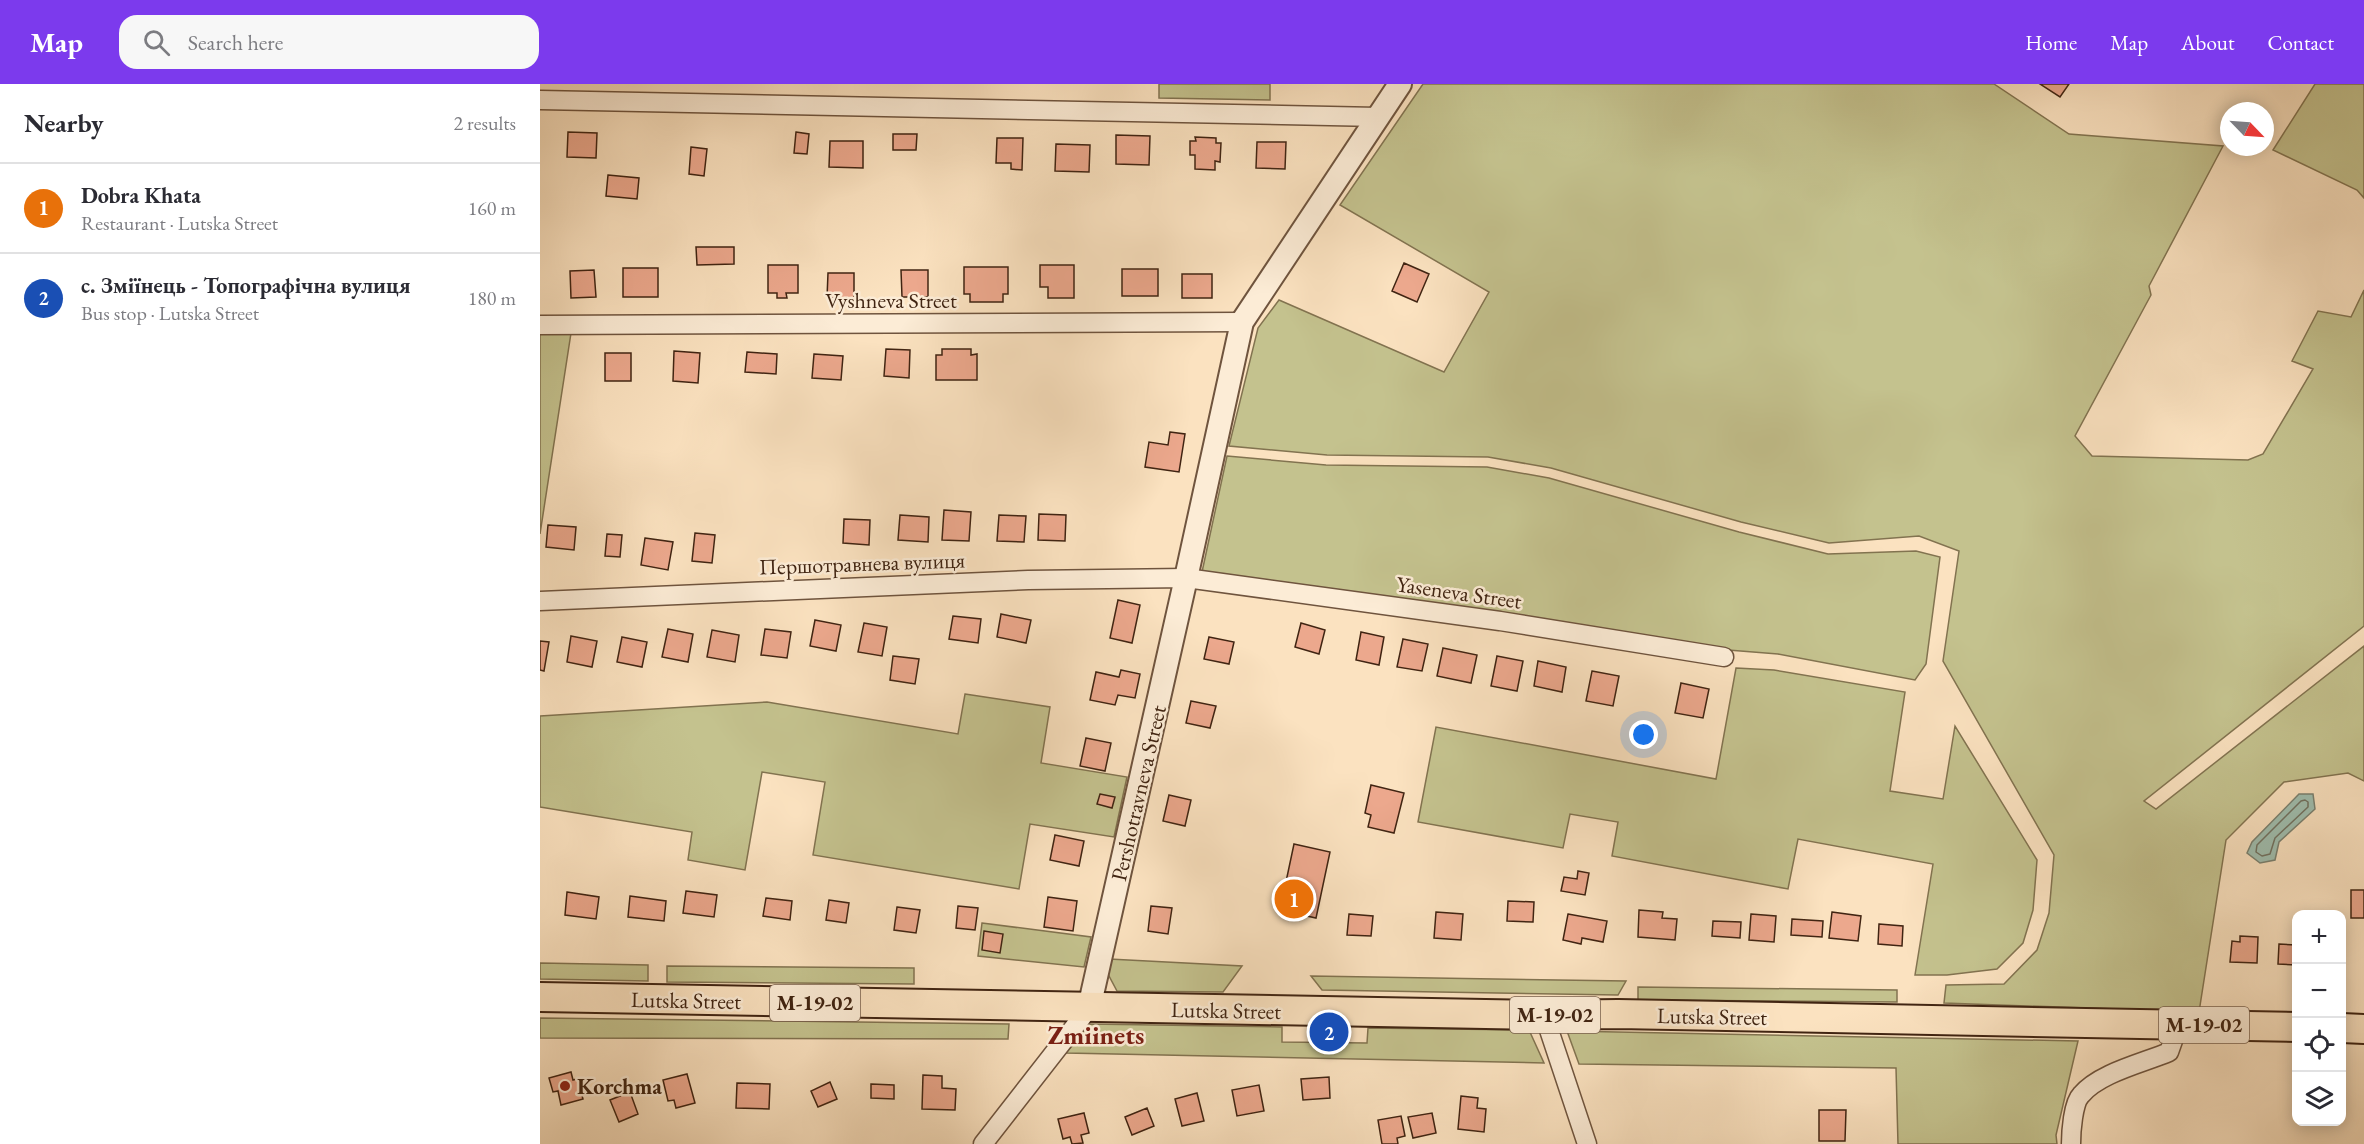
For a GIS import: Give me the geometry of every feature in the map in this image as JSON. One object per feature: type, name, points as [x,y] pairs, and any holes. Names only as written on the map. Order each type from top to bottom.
[{"type":"main road","name":"Lutska Street","points":[[540,997],[2175,1025]]},
{"type":"main road","name":"М-19-02","points":[[2175,1025],[2292,1027]]},
{"type":"main road","points":[[2346,1028],[2364,1029]]},
{"type":"street","points":[[1242,322],[1400,84]]},
{"type":"street","points":[[540,100],[1378,117]]},
{"type":"street","name":"Vyshneva Street","points":[[540,325],[1242,322]]},
{"type":"street","name":"Pershotravneva Street","points":[[1089,1008],[1242,322]]},
{"type":"street","name":"Першотравнева вулиця","points":[[540,601],[1028,580],[1186,578]]},
{"type":"street","name":"Yaseneva Street","points":[[1186,578],[1500,621],[1724,657]]},
{"type":"street","points":[[983,1144],[1089,1008]]},
{"type":"street","points":[[1544,1015],[1587,1144]]},
{"type":"street","points":[[2071,1144],[2071,1130],[2080,1096],[2099,1080],[2169,1053],[2175,1035],[2175,1025]]},
{"type":"shaded area","points":[[1159,84],[1270,84],[1270,100],[1159,98]]},
{"type":"shaded area","points":[[1423,84],[1994,84],[2069,134],[2220,146],[2220,152],[2149,286],[2151,295],[2075,436],[2092,456],[2248,460],[2263,454],[2313,369],[2292,361],[2318,311],[2351,317],[2364,290],[2364,626],[2144,801],[2156,809],[2364,646],[2364,781],[2348,773],[2284,782],[2226,840],[2199,1012],[1944,1003],[1946,985],[2004,984],[2037,950],[2049,913],[2054,855],[1943,661],[1959,551],[1919,536],[1829,543],[1741,522],[1551,468],[1488,457],[1327,455],[1229,446],[1258,328],[1279,300],[1444,372],[1489,292],[1340,205]]},
{"type":"shaded area","points":[[2315,84],[2364,84],[2364,198],[2357,190],[2274,150]]},
{"type":"shaded area","points":[[540,332],[571,333],[540,534]]},
{"type":"shaded area","points":[[1227,456],[1326,465],[1487,467],[1549,478],[1739,532],[1828,554],[1916,551],[1940,557],[1926,664],[1915,680],[1778,654],[1728,650],[1202,572]]},
{"type":"shaded area","points":[[1736,668],[1774,670],[1905,692],[1890,791],[1943,799],[1955,726],[2037,860],[2033,910],[2023,943],[1997,969],[1947,975],[1915,975],[1933,864],[1798,839],[1788,889],[1612,856],[1618,822],[1570,814],[1563,848],[1418,822],[1436,727],[1716,779]]},
{"type":"shaded area","points":[[965,694],[1050,707],[1041,763],[1127,777],[1114,837],[1030,824],[1019,889],[813,855],[825,782],[762,772],[745,870],[688,860],[692,832],[540,807],[540,716],[767,702],[958,734]]},
{"type":"shaded area","points":[[982,923],[1091,937],[1084,967],[978,956]]},
{"type":"shaded area","points":[[1109,959],[1242,966],[1223,992],[1117,991],[1108,974]]},
{"type":"shaded area","points":[[540,963],[648,965],[648,981],[540,979]]},
{"type":"shaded area","points":[[667,966],[914,968],[914,984],[667,982]]},
{"type":"shaded area","points":[[1311,976],[1626,981],[1618,995],[1322,990]]},
{"type":"shaded area","points":[[1638,987],[1897,990],[1897,1002],[1638,1000]]},
{"type":"shaded area","points":[[540,1018],[1009,1024],[1008,1039],[540,1038]]},
{"type":"shaded area","points":[[1089,1024],[1282,1027],[1282,1042],[1367,1043],[1368,1028],[1529,1030],[1544,1063],[1066,1053]]},
{"type":"shaded area","points":[[1567,1031],[2078,1041],[2056,1135],[2057,1144],[1898,1144],[1896,1068],[1579,1064]]},
{"type":"water","points":[[2299,794],[2313,794],[2315,809],[2279,842],[2275,860],[2260,863],[2247,853],[2252,842]]},
{"type":"building","points":[[2040,84],[2069,84],[2060,97]]},
{"type":"building","points":[[568,132],[597,133],[596,158],[567,157]]},
{"type":"building","points":[[796,132],[809,134],[807,154],[794,153]]},
{"type":"building","points":[[893,134],[917,134],[916,150],[893,150]]},
{"type":"building","points":[[1116,135],[1150,136],[1149,165],[1116,164]]},
{"type":"building","points":[[1195,137],[1216,138],[1216,143],[1221,143],[1220,162],[1215,161],[1215,170],[1195,169],[1195,155],[1190,155],[1190,141],[1196,141]]},
{"type":"building","points":[[997,138],[1023,138],[1022,170],[1011,169],[1011,163],[996,163]]},
{"type":"building","points":[[830,141],[863,141],[863,168],[829,167]]},
{"type":"building","points":[[1257,142],[1286,142],[1285,169],[1256,168]]},
{"type":"building","points":[[1056,144],[1090,145],[1089,172],[1055,171]]},
{"type":"building","points":[[691,147],[707,149],[704,176],[689,174]]},
{"type":"building","points":[[608,175],[639,178],[637,199],[606,196]]},
{"type":"building","points":[[696,247],[734,247],[734,264],[697,265]]},
{"type":"building","points":[[1404,263],[1429,274],[1417,302],[1392,291]]},
{"type":"building","points":[[768,265],[798,265],[798,293],[786,293],[787,298],[777,298],[777,293],[768,293]]},
{"type":"building","points":[[1040,265],[1074,265],[1074,298],[1048,298],[1048,287],[1040,287]]},
{"type":"building","points":[[964,267],[1008,267],[1008,294],[1003,294],[1003,302],[970,302],[970,294],[964,294]]},
{"type":"building","points":[[623,268],[658,268],[658,297],[623,297]]},
{"type":"building","points":[[1122,269],[1158,269],[1158,296],[1122,296]]},
{"type":"building","points":[[594,270],[596,297],[571,298],[570,271]]},
{"type":"building","points":[[901,270],[928,270],[928,297],[902,297]]},
{"type":"building","points":[[828,273],[854,273],[854,298],[827,298]]},
{"type":"building","points":[[1182,274],[1212,274],[1212,298],[1182,298]]},
{"type":"building","points":[[886,349],[910,350],[909,378],[884,376]]},
{"type":"building","points":[[942,349],[971,349],[971,355],[977,354],[977,380],[936,380],[936,355],[942,355]]},
{"type":"building","points":[[674,351],[700,353],[698,383],[673,381]]},
{"type":"building","points":[[747,352],[777,354],[776,374],[745,372]]},
{"type":"building","points":[[605,353],[631,353],[631,381],[605,381]]},
{"type":"building","points":[[814,354],[843,356],[841,380],[812,378]]},
{"type":"building","points":[[1170,432],[1185,434],[1179,472],[1145,467],[1149,442],[1168,445]]},
{"type":"building","points":[[944,510],[971,512],[969,541],[942,540]]},
{"type":"building","points":[[1039,514],[1066,515],[1065,541],[1038,540]]},
{"type":"building","points":[[900,515],[929,517],[928,542],[898,540]]},
{"type":"building","points":[[999,515],[1026,516],[1024,542],[997,541]]},
{"type":"building","points":[[844,519],[870,520],[869,545],[843,543]]},
{"type":"building","points":[[548,525],[576,527],[574,550],[546,547]]},
{"type":"building","points":[[695,533],[715,535],[712,563],[692,561]]},
{"type":"building","points":[[607,534],[622,535],[620,557],[605,556]]},
{"type":"building","points":[[645,538],[673,542],[668,570],[641,565]]},
{"type":"building","points":[[1118,600],[1140,605],[1132,643],[1110,638]]},
{"type":"building","points":[[1001,614],[1031,620],[1026,643],[997,637]]},
{"type":"building","points":[[953,616],[981,619],[978,643],[949,639]]},
{"type":"building","points":[[815,620],[841,625],[836,651],[810,646]]},
{"type":"building","points":[[864,623],[887,627],[882,656],[858,652]]},
{"type":"building","points":[[1301,623],[1325,630],[1319,654],[1295,647]]},
{"type":"building","points":[[668,629],[693,634],[688,662],[662,657]]},
{"type":"building","points":[[765,629],[791,632],[787,658],[761,655]]},
{"type":"building","points":[[712,630],[739,635],[735,662],[707,657]]},
{"type":"building","points":[[1361,632],[1384,637],[1379,665],[1356,660]]},
{"type":"building","points":[[571,636],[597,641],[592,667],[567,662]]},
{"type":"building","points":[[622,637],[647,642],[642,667],[617,662]]},
{"type":"building","points":[[1209,637],[1234,642],[1229,664],[1204,659]]},
{"type":"building","points":[[1403,639],[1428,644],[1422,671],[1397,667]]},
{"type":"building","points":[[540,641],[549,642],[544,671],[540,670]]},
{"type":"building","points":[[1443,648],[1477,655],[1471,683],[1437,676]]},
{"type":"building","points":[[893,656],[919,659],[915,684],[890,680]]},
{"type":"building","points":[[1497,656],[1523,661],[1517,691],[1491,686]]},
{"type":"building","points":[[1538,661],[1566,667],[1562,692],[1534,686]]},
{"type":"building","points":[[1121,670],[1140,674],[1135,698],[1118,695],[1115,705],[1090,700],[1096,672],[1119,677]]},
{"type":"building","points":[[1592,671],[1619,676],[1613,706],[1586,701]]},
{"type":"building","points":[[1681,683],[1709,689],[1703,718],[1675,713]]},
{"type":"building","points":[[1191,701],[1216,706],[1210,728],[1186,723]]},
{"type":"building","points":[[1086,738],[1111,743],[1105,771],[1080,766]]},
{"type":"building","points":[[1371,785],[1404,793],[1394,833],[1368,827],[1371,815],[1365,813]]},
{"type":"building","points":[[1100,794],[1115,797],[1112,808],[1097,804]]},
{"type":"building","points":[[1169,795],[1191,800],[1185,826],[1163,821]]},
{"type":"building","points":[[1055,835],[1084,841],[1079,866],[1050,860]]},
{"type":"building","points":[[1294,844],[1330,852],[1316,918],[1280,910]]},
{"type":"building","points":[[1578,871],[1589,873],[1585,895],[1561,891],[1564,877],[1577,879]]},
{"type":"building","points":[[2351,890],[2364,890],[2364,918],[2351,918]]},
{"type":"building","points":[[686,891],[717,895],[714,917],[683,913]]},
{"type":"building","points":[[567,892],[599,897],[596,919],[565,915]]},
{"type":"building","points":[[630,896],[666,901],[664,921],[628,917]]},
{"type":"building","points":[[1048,897],[1077,901],[1073,931],[1044,927]]},
{"type":"building","points":[[766,898],[792,901],[790,920],[763,916]]},
{"type":"building","points":[[829,900],[849,903],[846,923],[826,920]]},
{"type":"building","points":[[1508,901],[1534,902],[1533,922],[1507,921]]},
{"type":"building","points":[[958,906],[978,908],[975,930],[956,928]]},
{"type":"building","points":[[1151,906],[1172,908],[1168,934],[1148,931]]},
{"type":"building","points":[[897,907],[920,910],[916,933],[894,930]]},
{"type":"building","points":[[1639,910],[1663,912],[1662,918],[1677,919],[1675,940],[1638,937]]},
{"type":"building","points":[[1436,912],[1463,914],[1461,940],[1434,938]]},
{"type":"building","points":[[1832,912],[1861,916],[1858,941],[1829,938]]},
{"type":"building","points":[[1349,914],[1373,916],[1371,936],[1347,935]]},
{"type":"building","points":[[1568,914],[1607,921],[1603,942],[1582,938],[1581,944],[1563,940]]},
{"type":"building","points":[[1751,914],[1776,916],[1774,942],[1749,940]]},
{"type":"building","points":[[1792,919],[1823,921],[1822,937],[1791,935]]},
{"type":"building","points":[[1713,921],[1741,922],[1740,938],[1712,936]]},
{"type":"building","points":[[1879,924],[1903,926],[1902,946],[1878,944]]},
{"type":"building","points":[[984,931],[1003,934],[1000,953],[982,950]]},
{"type":"building","points":[[2240,936],[2258,937],[2257,963],[2230,962],[2232,941],[2240,942]]},
{"type":"building","points":[[2279,944],[2292,945],[2292,965],[2278,964]]},
{"type":"building","name":"Korchma","points":[[571,1072],[573,1080],[577,1079],[583,1099],[561,1105],[558,1091],[553,1092],[549,1078]]},
{"type":"building","points":[[687,1074],[695,1103],[676,1108],[674,1100],[668,1101],[663,1080]]},
{"type":"building","points":[[923,1075],[942,1076],[942,1088],[956,1089],[955,1110],[922,1109]]},
{"type":"building","points":[[1329,1077],[1330,1098],[1303,1100],[1301,1079]]},
{"type":"building","points":[[830,1082],[837,1099],[818,1107],[811,1091]]},
{"type":"building","points":[[737,1083],[770,1084],[769,1109],[736,1108]]},
{"type":"building","points":[[871,1084],[894,1085],[894,1099],[871,1098]]},
{"type":"building","points":[[1259,1085],[1264,1111],[1237,1116],[1232,1090]]},
{"type":"building","points":[[630,1092],[638,1114],[619,1122],[610,1100]]},
{"type":"building","points":[[1197,1093],[1204,1121],[1182,1126],[1175,1099]]},
{"type":"building","points":[[1461,1096],[1478,1098],[1477,1108],[1486,1109],[1484,1132],[1458,1129]]},
{"type":"building","points":[[1147,1108],[1154,1126],[1132,1135],[1125,1117]]},
{"type":"building","points":[[1819,1110],[1846,1110],[1845,1141],[1819,1141]]},
{"type":"building","points":[[1084,1113],[1089,1133],[1081,1135],[1083,1143],[1072,1144],[1070,1137],[1063,1139],[1058,1119]]},
{"type":"building","points":[[1432,1113],[1436,1133],[1413,1138],[1408,1117]]},
{"type":"building","points":[[1401,1116],[1405,1136],[1397,1138],[1398,1144],[1382,1144],[1378,1120]]},
{"type":"place","name":"Dobra Khata","points":[[1294,899]]},
{"type":"place","name":"с. Зміїнець - Топографічна вулиця","points":[[1329,1032]]},
{"type":"place","name":"Korchma","points":[[565,1086]]},
{"type":"district","name":"Zmiinets","points":[[1096,1035]]}]
